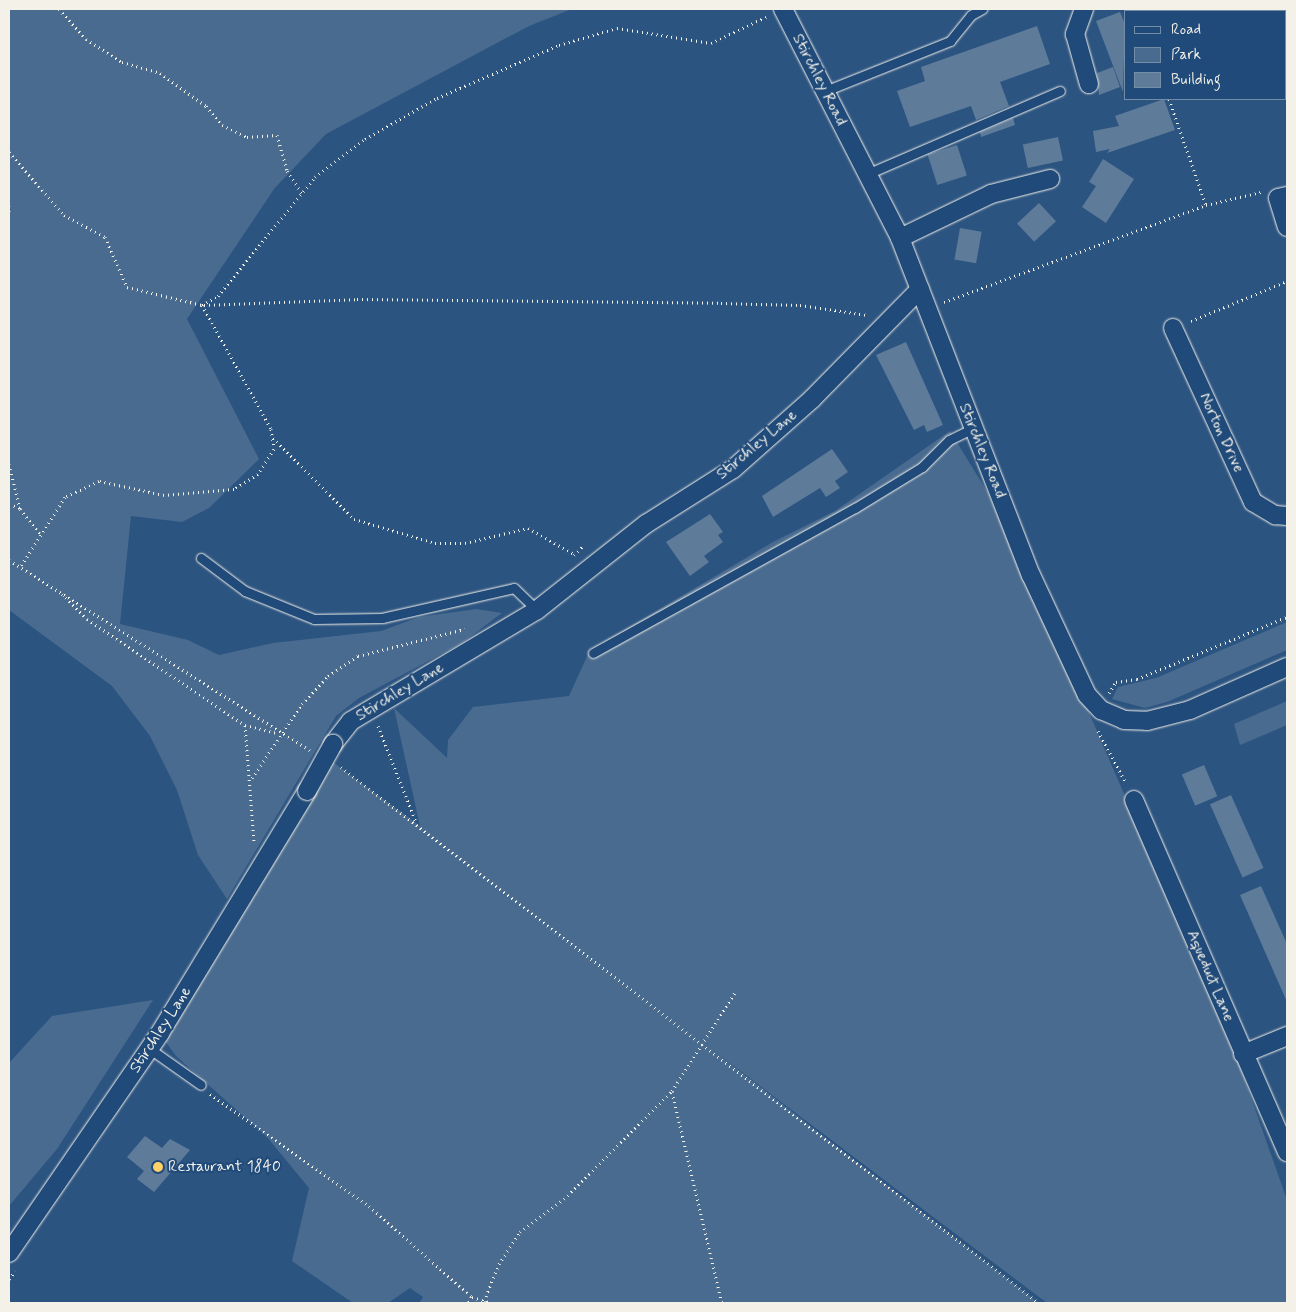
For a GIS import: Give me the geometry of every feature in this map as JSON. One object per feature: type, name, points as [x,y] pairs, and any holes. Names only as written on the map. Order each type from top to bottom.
[{"type":"street","points":[[1084,9],[1075,34],[1089,84]]},
{"type":"street","name":"Stirchley Road","points":[[779,11],[825,91],[900,238],[1031,575],[1087,695],[1101,710],[1124,720],[1147,722],[1190,710],[1287,667]]},
{"type":"street","points":[[900,238],[991,194],[1050,179]]},
{"type":"street","points":[[1283,197],[1287,228]]},
{"type":"street","name":"Stirchley Lane","points":[[9,1253],[150,1049],[260,872],[333,744],[351,721],[536,610],[646,524],[733,469],[812,399],[920,289]]},
{"type":"street","name":"Norton Drive","points":[[1174,328],[1253,502],[1275,515],[1287,516]]},
{"type":"street","name":"Aqueduct Lane","points":[[1134,800],[1287,1152]]},
{"type":"street","points":[[1243,1054],[1287,1036]]},
{"type":"lane","points":[[825,91],[950,41],[971,14],[982,9]]},
{"type":"lane","points":[[867,174],[1060,91]]},
{"type":"lane","points":[[593,653],[855,508],[922,467],[949,440],[974,428]]},
{"type":"lane","points":[[201,558],[245,592],[314,619],[382,618],[514,588],[536,610]]},
{"type":"lane","points":[[150,1049],[201,1085]]},
{"type":"path","points":[[59,9],[86,39],[122,62],[160,73],[206,106],[222,125],[247,137],[277,136],[287,170],[302,193]]},
{"type":"path","points":[[202,305],[218,296],[315,177],[365,139],[437,98],[559,45],[617,28],[711,43],[779,11]]},
{"type":"path","points":[[1169,100],[1206,205]]},
{"type":"path","points":[[9,152],[64,215],[104,237],[127,287],[202,305],[357,299],[693,302],[800,304],[872,316]]},
{"type":"path","points":[[927,309],[1206,205],[1259,192],[1283,197]]},
{"type":"path","points":[[9,206],[9,212]]},
{"type":"path","points":[[1174,328],[1287,281]]},
{"type":"path","points":[[202,305],[272,438],[306,476],[354,518],[435,543],[465,544],[528,528],[574,554]]},
{"type":"path","points":[[21,566],[65,497],[99,481],[164,495],[234,489],[258,474],[274,449],[272,438]]},
{"type":"path","points":[[9,464],[20,509],[40,534]]},
{"type":"path","points":[[9,504],[20,509]]},
{"type":"path","points":[[9,560],[53,585],[283,735],[317,754]]},
{"type":"path","points":[[53,585],[87,618],[245,725],[283,735]]},
{"type":"path","points":[[1108,695],[1116,682],[1137,680],[1287,617]]},
{"type":"path","points":[[252,778],[328,676],[358,656],[472,627]]},
{"type":"path","points":[[373,708],[391,765],[417,824]]},
{"type":"path","points":[[245,725],[252,778],[249,816],[260,872]]},
{"type":"path","points":[[1096,726],[1134,800]]},
{"type":"path","points":[[334,763],[417,824],[1039,1303]]},
{"type":"path","points":[[484,1301],[499,1264],[520,1232],[564,1199],[672,1091],[704,1044],[736,991]]},
{"type":"path","points":[[201,1085],[267,1137],[369,1206],[472,1297],[492,1303]]},
{"type":"path","points":[[672,1091],[722,1303]]},
{"type":"path","points":[[468,1303],[472,1297]]},
{"type":"green space","points":[[9,9],[572,9],[529,26],[326,134],[274,189],[187,319],[259,459],[209,508],[182,522],[131,516],[120,624],[188,640],[219,655],[273,643],[381,631],[419,617],[476,609],[502,613],[462,643],[359,698],[336,716],[227,899],[198,855],[177,790],[150,736],[112,686],[9,610]]},
{"type":"green space","points":[[950,431],[988,493],[1024,577],[1047,615],[1235,1052],[1287,1200],[1287,1303],[1047,1303],[711,1049],[1039,1303],[419,1303],[423,1297],[410,1288],[388,1303],[353,1303],[292,1261],[309,1188],[267,1137],[176,1056],[163,1038],[326,757],[420,826],[394,708],[447,758],[448,740],[473,707],[569,696],[589,652],[773,542],[835,511]]},
{"type":"green space","points":[[1287,622],[1287,650],[1167,702],[1145,708],[1112,699],[1118,687],[1156,678]]},
{"type":"green space","points":[[1287,701],[1287,725],[1240,745],[1234,724]]},
{"type":"green space","points":[[153,1000],[57,1149],[9,1206],[9,1063],[52,1016]]},
{"type":"building","points":[[1120,12],[1124,22],[1123,92],[1096,21]]},
{"type":"building","points":[[1037,26],[1050,64],[1000,82],[1009,106],[976,120],[971,106],[910,127],[897,91],[925,81],[921,67]]},
{"type":"building","points":[[1113,67],[1120,87],[1099,95],[1097,73]]},
{"type":"building","points":[[1164,100],[1175,130],[1107,153],[1110,149],[1096,152],[1093,131],[1119,126],[1115,116]]},
{"type":"building","points":[[1013,118],[1015,125],[981,137],[980,132]]},
{"type":"building","points":[[1058,137],[1063,160],[1028,168],[1023,144]]},
{"type":"building","points":[[957,145],[967,175],[937,185],[928,155]]},
{"type":"building","points":[[1103,159],[1134,179],[1106,223],[1082,207],[1096,186],[1089,182]]},
{"type":"building","points":[[1039,203],[1056,221],[1034,242],[1017,223]]},
{"type":"building","points":[[960,228],[982,232],[976,263],[954,260]]},
{"type":"building","points":[[906,342],[943,425],[927,432],[924,425],[914,430],[876,355]]},
{"type":"building","points":[[832,449],[848,472],[835,481],[840,488],[826,497],[820,488],[773,517],[762,496]]},
{"type":"building","points":[[710,514],[723,532],[718,535],[723,542],[704,556],[709,562],[690,576],[666,542]]},
{"type":"building","points":[[1204,765],[1217,796],[1195,806],[1182,774]]},
{"type":"building","points":[[1231,795],[1264,868],[1243,877],[1210,804]]},
{"type":"building","points":[[1261,886],[1287,944],[1287,1002],[1240,895]]},
{"type":"building","name":"Restaurant 1840","points":[[145,1136],[162,1148],[170,1139],[190,1150],[154,1192],[137,1179],[144,1171],[127,1157]]},
{"type":"place","name":"Restaurant 1840","points":[[158,1167]]}]
